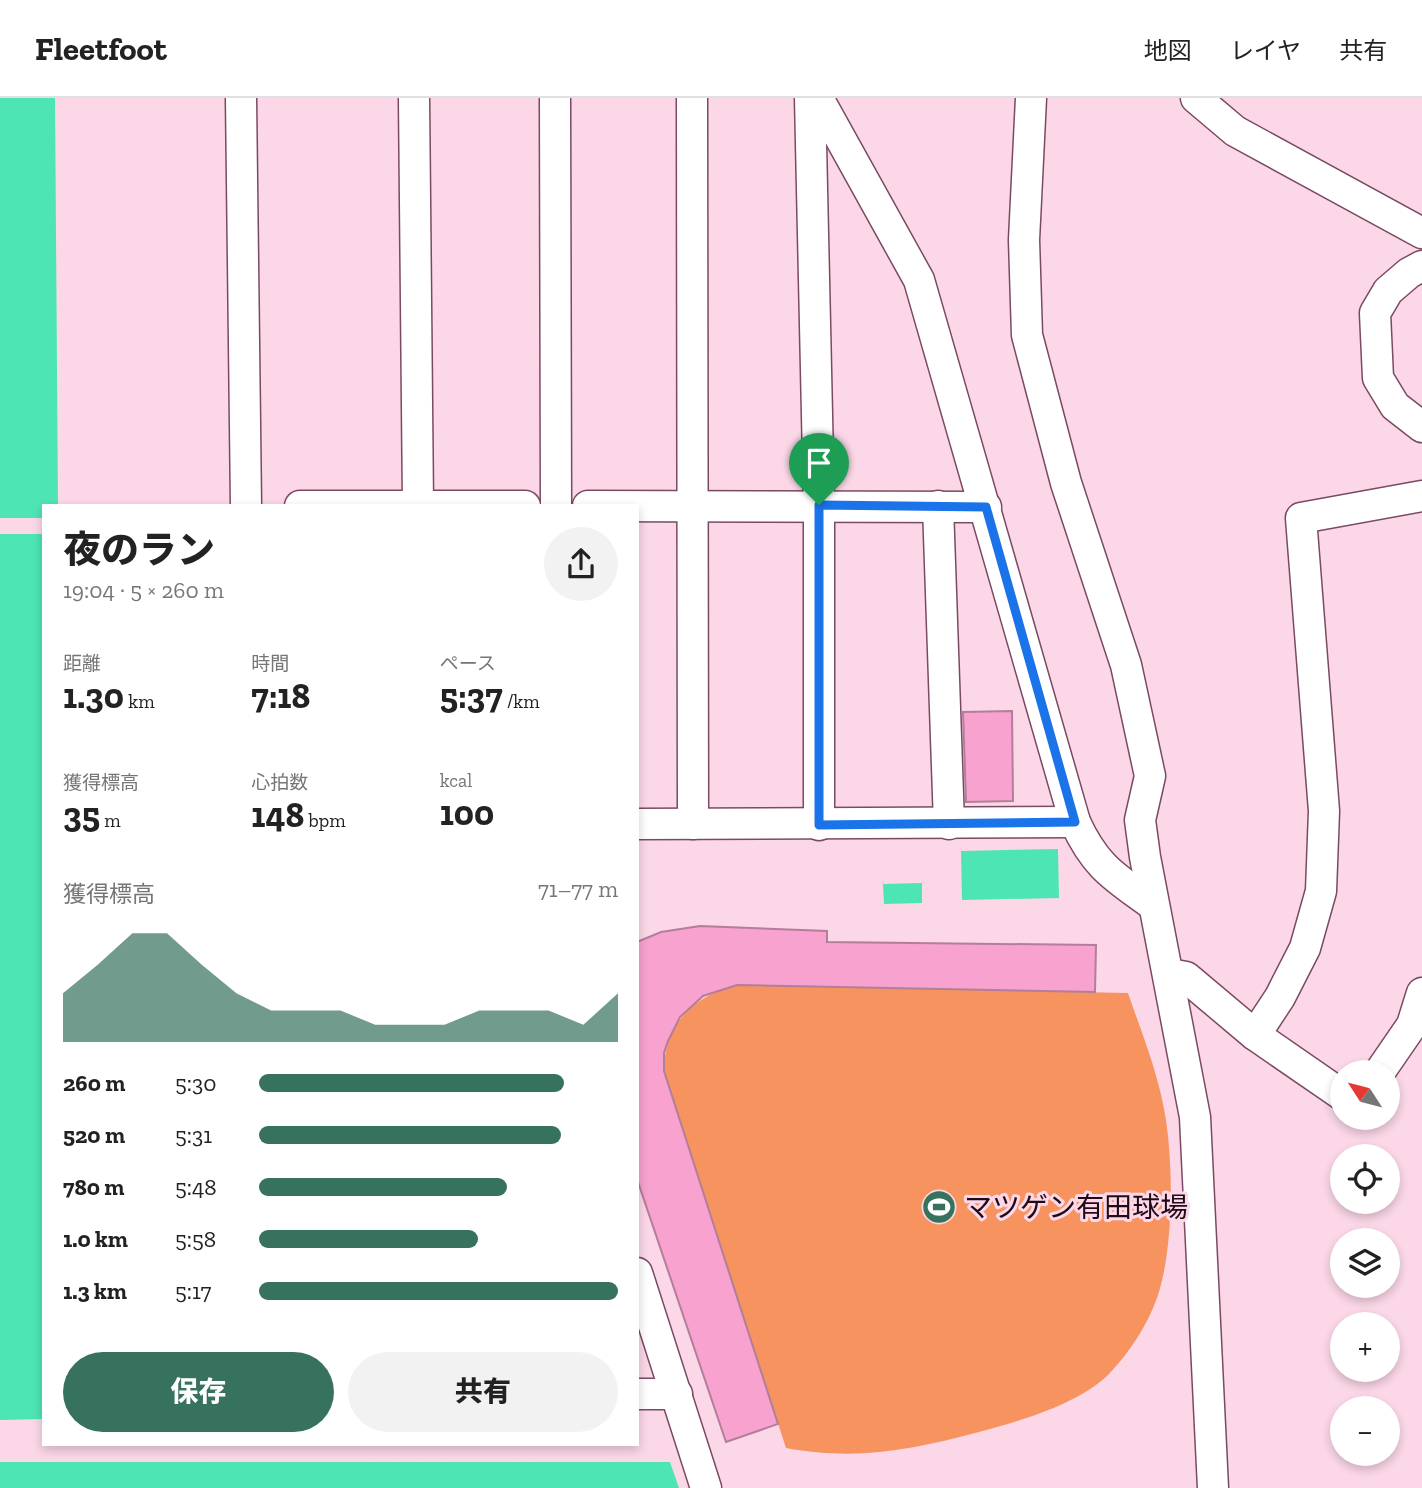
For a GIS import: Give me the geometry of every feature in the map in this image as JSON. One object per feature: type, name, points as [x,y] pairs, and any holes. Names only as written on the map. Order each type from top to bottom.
[{"type":"street","points":[[240,98],[246,504]]},
{"type":"street","points":[[414,98],[418,504]]},
{"type":"street","points":[[555,98],[556,504]]},
{"type":"street","points":[[692,98],[693,824]]},
{"type":"street","points":[[810,98],[819,505],[819,825]]},
{"type":"street","points":[[818,98],[919,280],[1075,822],[1088,850],[1105,869],[1153,905]]},
{"type":"street","points":[[1031,98],[1024,240],[1027,335],[1066,483],[1126,665],[1150,776],[1140,820],[1153,905],[1169,974],[1195,1117],[1213,1488]]},
{"type":"street","points":[[1196,98],[1235,131],[1422,233]]},
{"type":"street","points":[[1422,266],[1388,291],[1375,313],[1378,377],[1395,406],[1422,427]]},
{"type":"street","points":[[1255,1035],[1280,997],[1305,948],[1321,891],[1324,811],[1301,519],[1422,496]]},
{"type":"street","points":[[639,506],[986,507]]},
{"type":"street","points":[[939,506],[949,824]]},
{"type":"street","points":[[639,824],[1075,822]]},
{"type":"street","points":[[1169,974],[1186,977],[1255,1035],[1330,1087]]},
{"type":"street","points":[[1388,1060],[1412,1025],[1422,993]]},
{"type":"street","points":[[639,1279],[706,1488]]},
{"type":"street","points":[[639,1394],[677,1394]]},
{"type":"shaded area","points":[[0,98],[55,98],[58,504],[42,504],[42,518],[0,518]]},
{"type":"shaded area","points":[[0,534],[42,534],[42,1419],[0,1420]]},
{"type":"shaded area","points":[[1058,849],[1059,898],[962,900],[961,851]]},
{"type":"shaded area","points":[[922,883],[922,903],[884,904],[883,884]]},
{"type":"shaded area","name":"マツゲン有田球場","points":[[737,985],[1128,993],[1161,1094],[1170,1153],[1171,1204],[1167,1255],[1157,1298],[1137,1339],[1109,1374],[1082,1394],[1048,1410],[995,1428],[930,1444],[884,1452],[837,1454],[786,1448],[664,1071],[669,1039],[684,1015],[707,996]]},
{"type":"shaded area","points":[[0,1462],[670,1462],[679,1488],[0,1488]]},
{"type":"pier","points":[[0,1458],[668,1459],[670,1462],[0,1462]]},
{"type":"building","points":[[1012,711],[1013,801],[966,802],[963,712]]},
{"type":"building","points":[[700,926],[827,931],[827,942],[1096,945],[1095,992],[737,985],[703,996],[680,1017],[664,1053],[664,1071],[778,1424],[726,1442],[639,1185],[639,941],[661,932]]},
{"type":"place","name":"マツゲン有田球場","points":[[939,1207]]},
{"type":"route","points":[[819,505],[986,507],[1075,822],[819,825],[819,505]]}]
